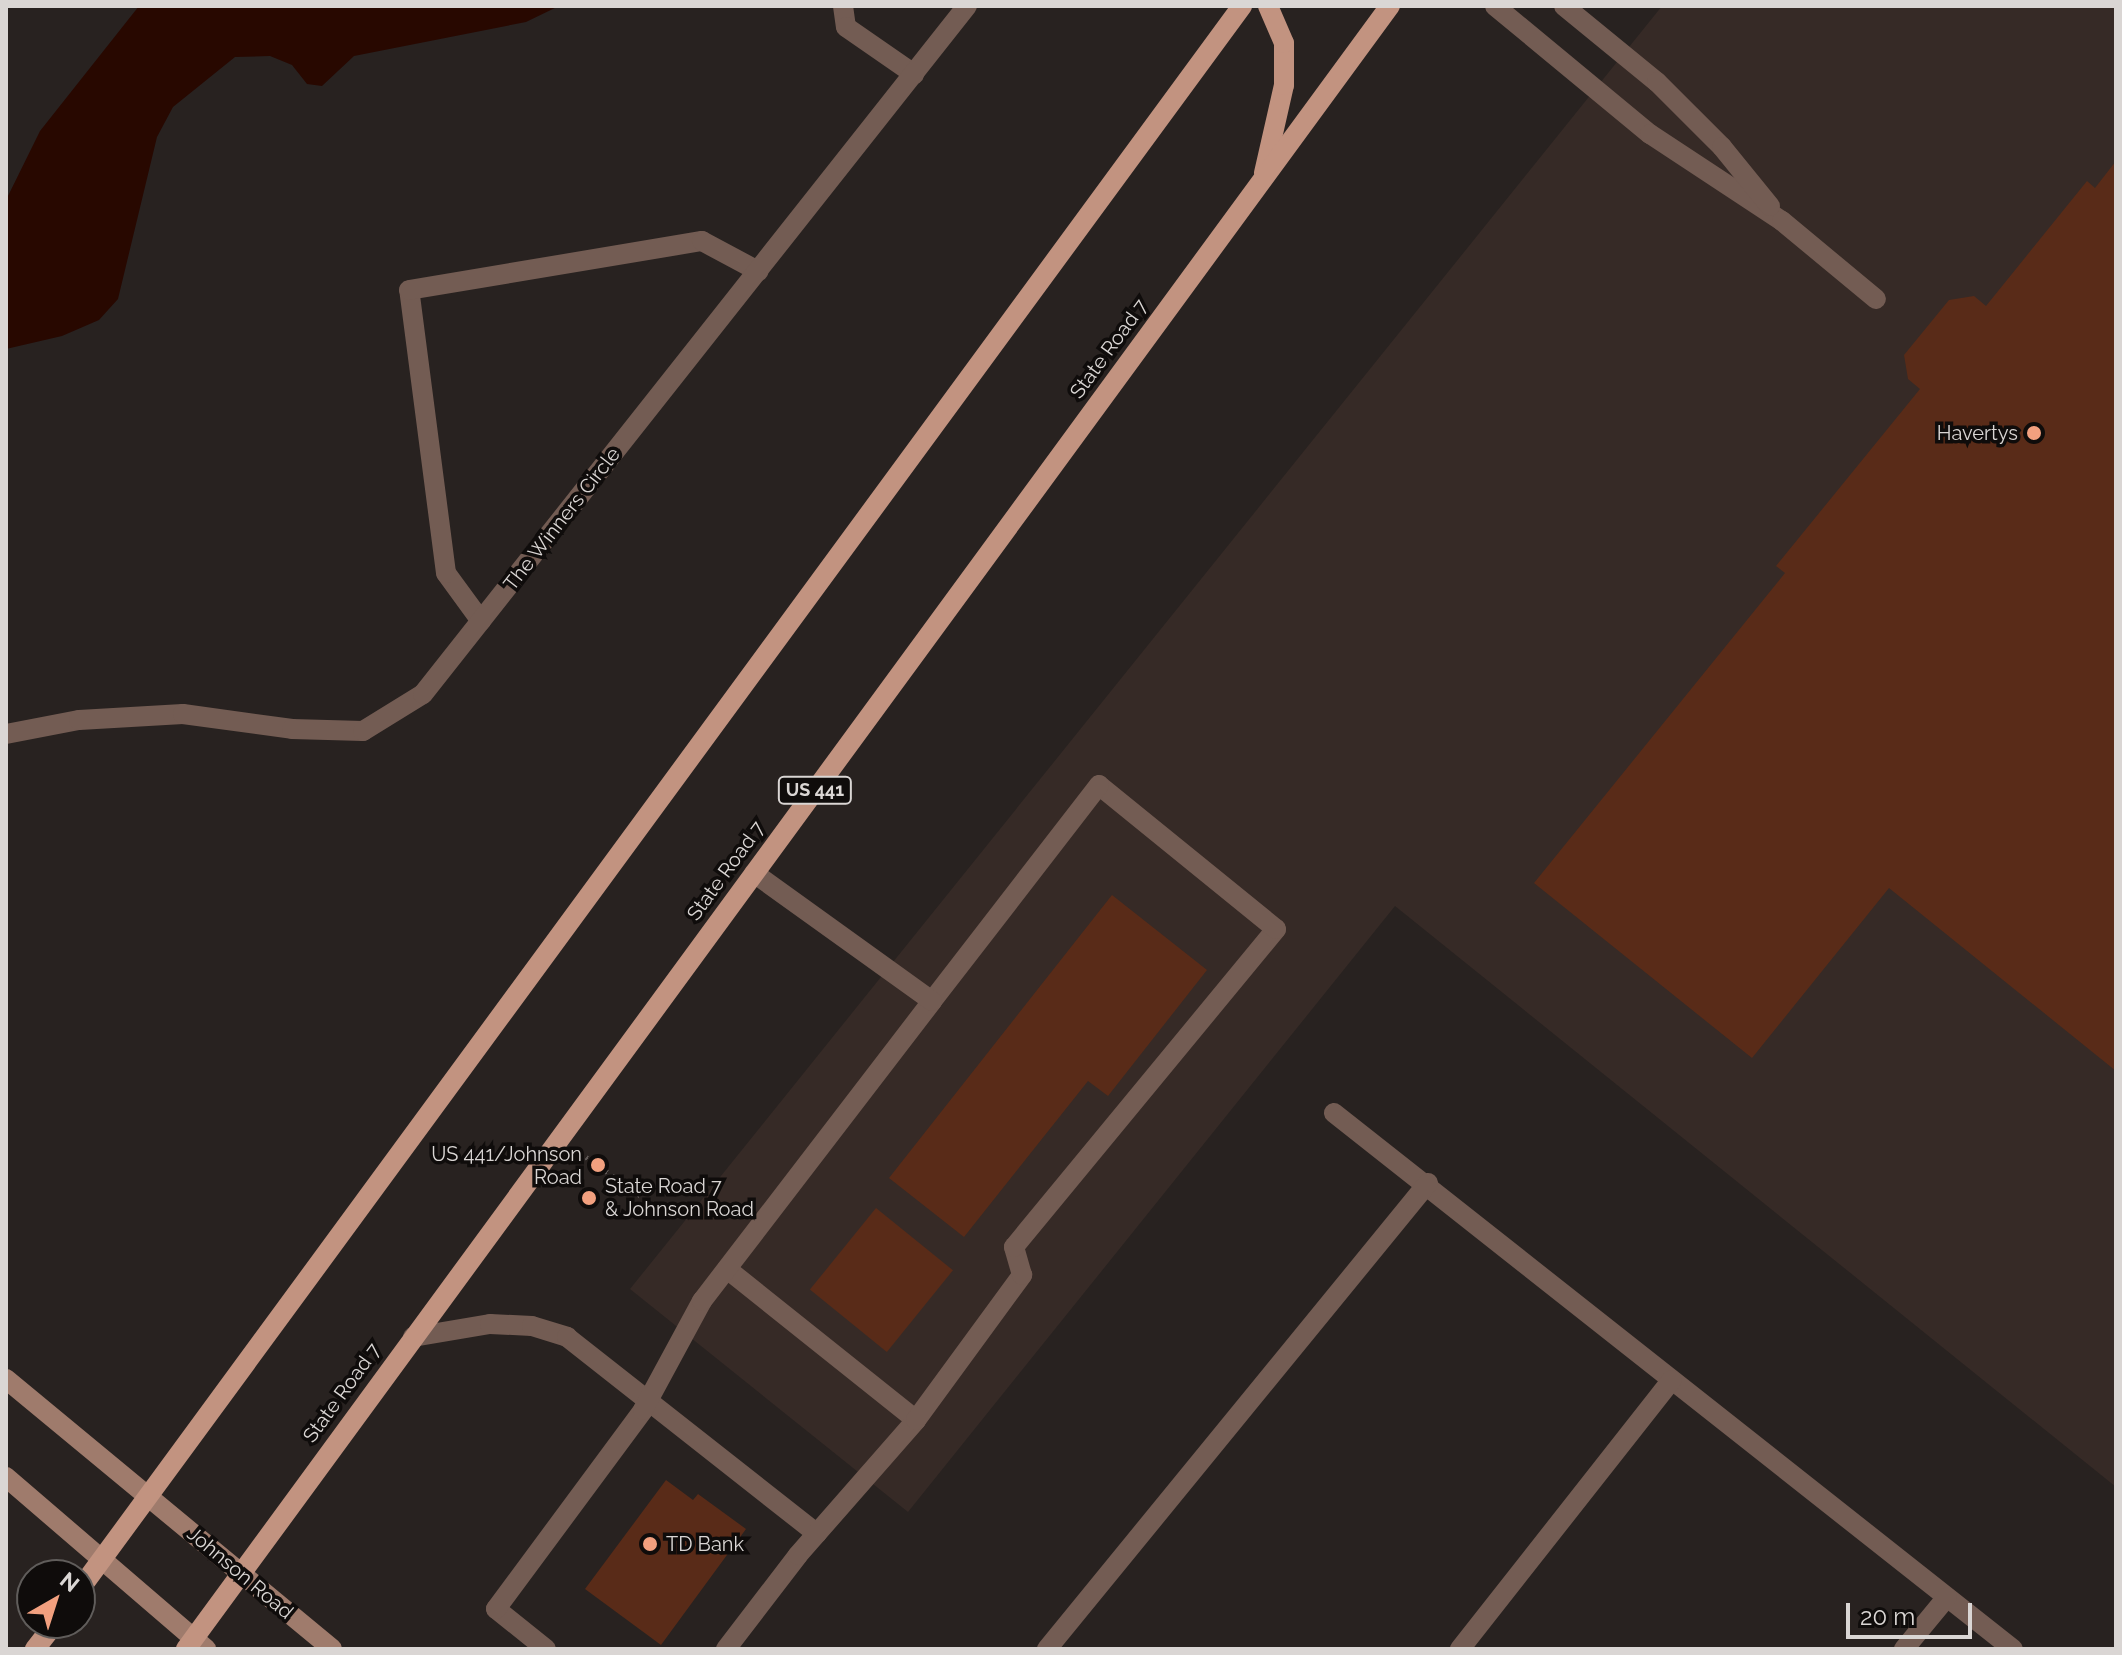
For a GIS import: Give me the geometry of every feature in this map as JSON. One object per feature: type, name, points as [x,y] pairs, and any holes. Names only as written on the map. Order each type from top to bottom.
[{"type":"main road","points":[[96,1567],[1242,6]]},
{"type":"main road","points":[[1262,181],[1284,85],[1284,43],[1268,6]]},
{"type":"main road","name":"State Road 7","points":[[195,1645],[240,1573],[1390,6]]},
{"type":"street","points":[[843,6],[846,27],[914,74]]},
{"type":"street","name":"The Winners Circle","points":[[6,734],[79,720],[183,714],[292,729],[363,731],[423,694],[967,6]]},
{"type":"street","points":[[1495,6],[1650,134],[1782,221],[1876,299]]},
{"type":"street","points":[[1564,6],[1657,82],[1722,147],[1782,221]]},
{"type":"street","points":[[481,621],[446,573],[409,290],[702,241],[758,271]]},
{"type":"street","points":[[546,1649],[496,1609],[650,1398],[702,1301],[1099,785],[1276,929],[1014,1247],[1022,1275],[916,1420],[817,1534],[726,1649]]},
{"type":"street","points":[[754,873],[932,1001]]},
{"type":"street","points":[[1334,1113],[1428,1183],[2013,1649]]},
{"type":"street","points":[[1047,1649],[1428,1183]]},
{"type":"street","points":[[727,1269],[916,1420]]},
{"type":"street","points":[[413,1337],[490,1324],[532,1326],[567,1337],[650,1398],[817,1534]]},
{"type":"street","name":"Johnson Road","points":[[6,1379],[332,1649]]},
{"type":"street","points":[[1460,1649],[1672,1380]]},
{"type":"street","points":[[6,1477],[102,1559],[195,1645]]},
{"type":"street","points":[[1904,1649],[1947,1597]]},
{"type":"path","points":[[560,1138],[644,1198]]},
{"type":"shaded area","points":[[139,6],[559,6],[526,22],[354,56],[322,86],[307,84],[292,65],[270,56],[235,57],[173,107],[157,137],[118,299],[99,320],[62,336],[6,349],[6,200],[40,131]]},
{"type":"shaded area","points":[[1662,6],[2116,6],[2116,1487],[1395,906],[908,1512],[630,1289]]},
{"type":"building","points":[[2116,161],[2116,1071],[1889,888],[1752,1058],[1534,883],[1785,573],[1776,566],[1920,389],[1908,379],[1904,355],[1949,300],[1974,296],[1986,306],[2087,181],[2095,188]]},
{"type":"building","points":[[1112,895],[1207,970],[1108,1096],[1088,1081],[964,1237],[889,1178]]},
{"type":"building","points":[[876,1208],[953,1270],[887,1352],[810,1290]]},
{"type":"building","points":[[666,1480],[693,1500],[698,1494],[746,1529],[661,1645],[585,1589]]},
{"type":"place","name":"Havertys","points":[[2034,433]]},
{"type":"place","name":"US 441/Johnson Road","points":[[598,1165]]},
{"type":"place","name":"State Road 7 & Johnson Road","points":[[589,1198]]},
{"type":"place","name":"TD Bank","points":[[650,1544]]}]
